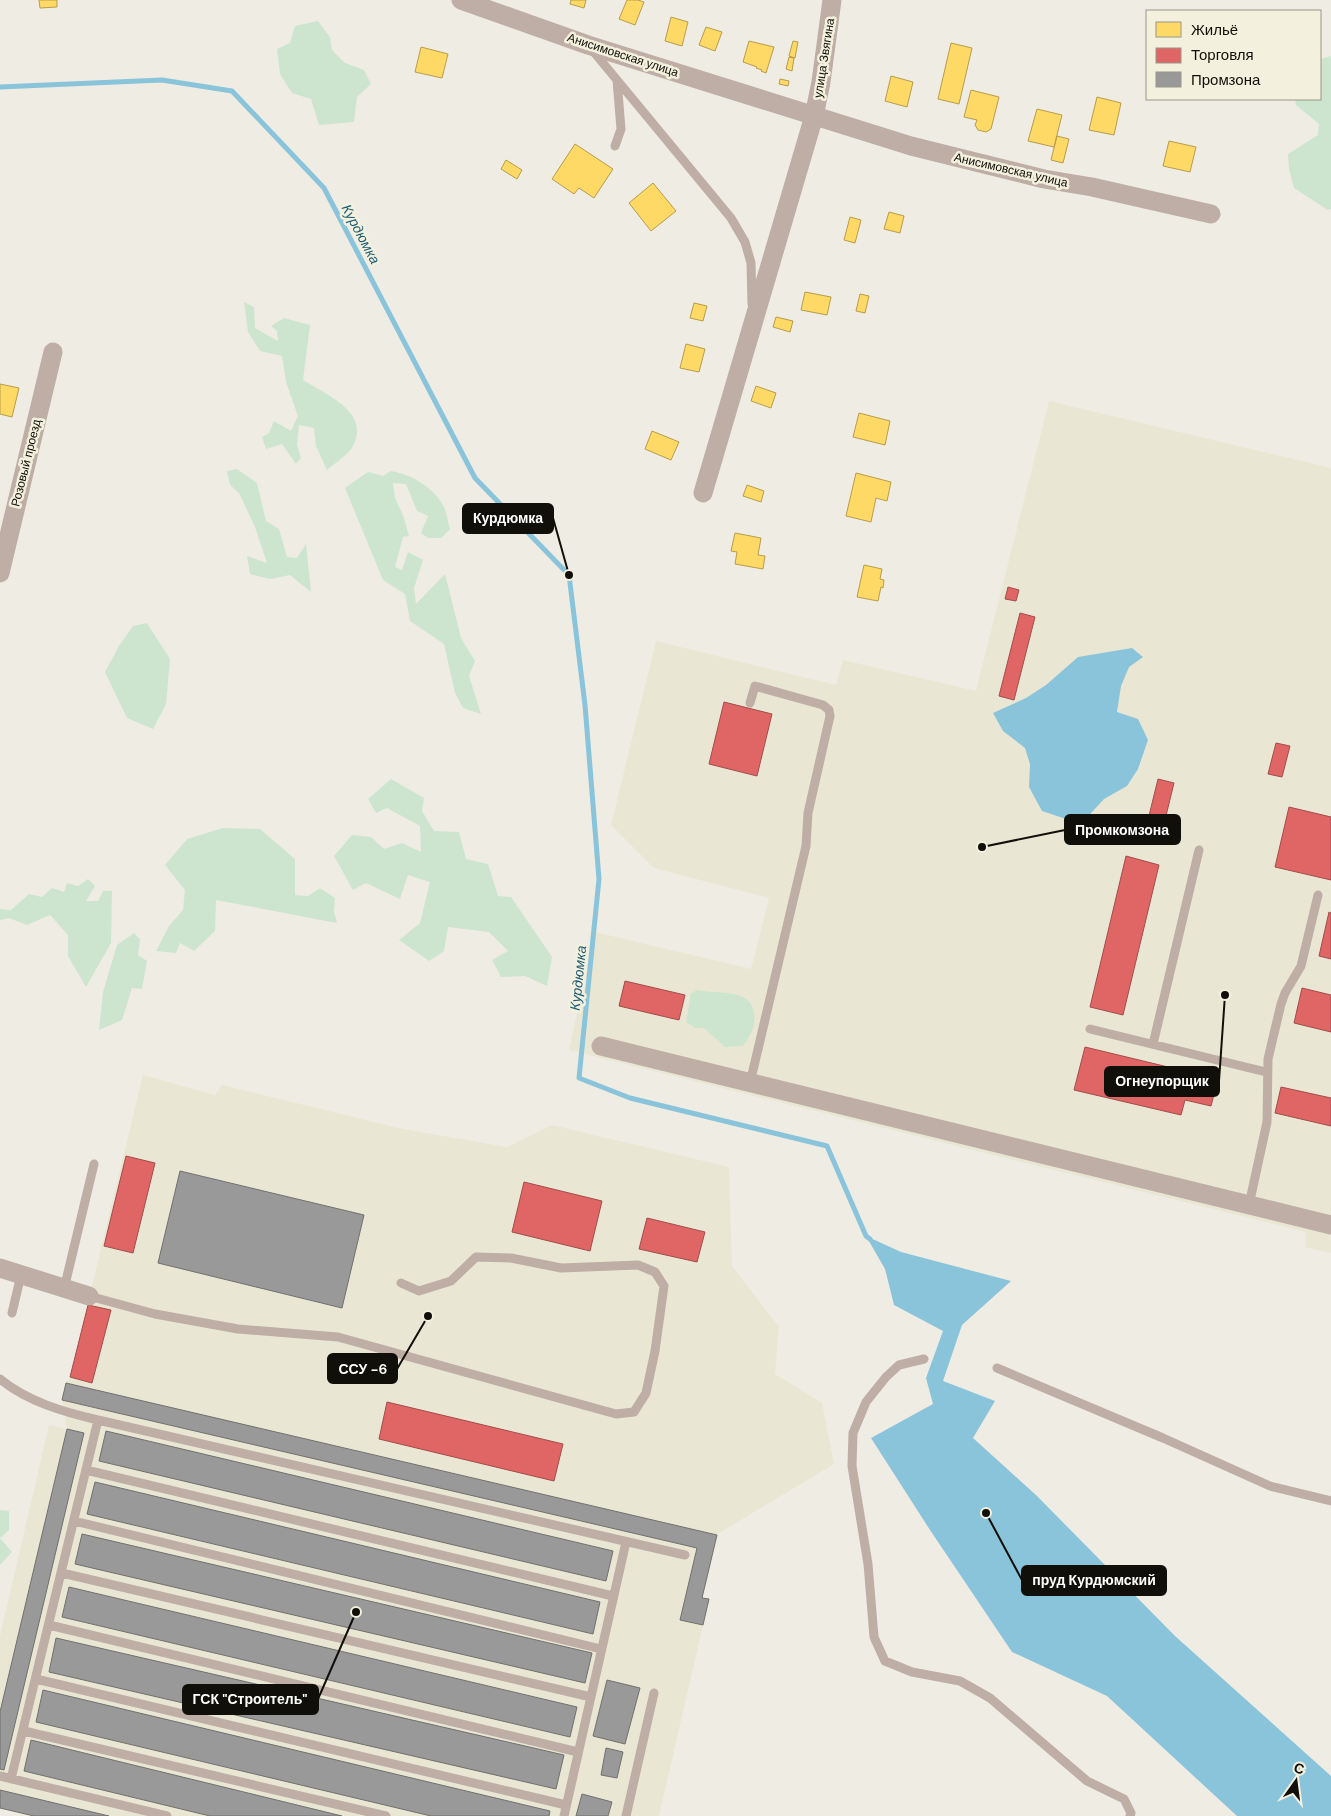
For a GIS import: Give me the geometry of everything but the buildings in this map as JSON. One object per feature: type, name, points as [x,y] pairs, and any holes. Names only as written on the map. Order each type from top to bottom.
[{"type":"street","name":"Анисимовская улица","points":[[462,0],[588,45],[911,146],[1044,179],[1211,214]]},
{"type":"street","name":"улица Звягина","points":[[814,116],[821,82],[832,0]]},
{"type":"street","points":[[704,493],[814,116]]},
{"type":"street","name":"Розовый проезд","points":[[0,573],[53,352]]},
{"type":"street","points":[[601,1046],[1331,1225]]},
{"type":"street","points":[[0,1268],[88,1296]]},
{"type":"lane","points":[[588,45],[732,218],[745,242],[751,264],[752,298],[748,339]]},
{"type":"lane","points":[[615,146],[621,130],[617,80]]},
{"type":"lane","points":[[750,703],[755,686],[823,705],[829,710],[830,716],[808,813],[806,846],[750,1083]]},
{"type":"lane","points":[[1154,1044],[1199,850]]},
{"type":"lane","points":[[1249,1205],[1267,1122],[1266,1072],[1281,1004],[1285,993],[1301,966],[1318,895]]},
{"type":"lane","points":[[1090,1029],[1266,1072]]},
{"type":"lane","points":[[64,1289],[94,1164]]},
{"type":"lane","points":[[88,1296],[155,1314],[238,1329],[338,1337],[616,1414],[634,1412],[646,1393],[655,1351],[664,1286],[655,1272],[638,1265],[561,1268],[511,1258],[476,1257],[451,1281],[418,1291],[401,1283]]},
{"type":"lane","points":[[12,1313],[21,1275]]},
{"type":"lane","points":[[924,1359],[900,1365],[886,1377],[866,1402],[853,1433],[852,1466],[868,1564],[874,1637],[885,1661],[912,1672],[960,1681],[990,1698],[1086,1781],[1124,1799],[1131,1813],[1130,1816]]},
{"type":"lane","points":[[997,1368],[1164,1438],[1270,1486],[1331,1501]]},
{"type":"lane","points":[[0,1379],[7,1385],[38,1401],[64,1412],[685,1555]]},
{"type":"lane","points":[[11,1779],[98,1420]]},
{"type":"lane","points":[[86,1470],[613,1596]]},
{"type":"lane","points":[[74,1521],[602,1649]]},
{"type":"lane","points":[[564,1816],[626,1542]]},
{"type":"lane","points":[[62,1573],[591,1697]]},
{"type":"lane","points":[[49,1625],[578,1752]]},
{"type":"lane","points":[[36,1679],[566,1806]]},
{"type":"lane","points":[[626,1816],[654,1693]]},
{"type":"lane","points":[[24,1731],[386,1816]]},
{"type":"lane","points":[[0,1776],[167,1816]]},
{"type":"shaded area","points":[[1049,401],[1331,468],[1331,1253],[1305,1247],[1306,1232],[569,1050],[595,932],[751,969],[769,898],[654,868],[611,825],[656,641],[836,685],[843,660],[976,691]]},
{"type":"shaded area","points":[[143,1075],[215,1095],[222,1085],[403,1129],[507,1147],[552,1125],[729,1167],[732,1266],[779,1327],[775,1374],[822,1403],[834,1464],[716,1535],[702,1597],[709,1599],[659,1816],[34,1816],[0,1808],[0,1636],[49,1425],[67,1429],[62,1400],[66,1383],[70,1377]]},
{"type":"green space","points":[[318,21],[330,37],[332,50],[345,63],[364,70],[371,84],[357,97],[354,122],[319,125],[311,99],[292,93],[280,74],[277,49],[290,43],[295,26]]},
{"type":"green space","points":[[1331,56],[1331,209],[1328,210],[1294,188],[1289,169],[1288,154],[1318,135],[1319,124],[1296,105],[1295,100],[1321,100],[1321,59]]},
{"type":"green space","points":[[244,302],[254,307],[255,328],[278,341],[277,331],[271,326],[284,318],[310,325],[303,380],[343,406],[356,423],[357,434],[353,446],[345,456],[327,470],[316,446],[314,428],[299,425],[297,445],[301,458],[296,464],[282,444],[266,449],[262,437],[269,433],[274,421],[291,431],[298,416],[286,382],[282,356],[260,351],[248,332]]},
{"type":"green space","points":[[237,469],[257,483],[266,521],[279,529],[287,557],[297,558],[306,544],[311,592],[290,575],[270,579],[250,574],[247,556],[267,563],[255,527],[239,493],[230,485],[227,471]]},
{"type":"green space","points":[[391,471],[415,479],[435,495],[445,509],[450,529],[441,538],[428,538],[421,533],[428,516],[417,511],[406,484],[393,483],[395,498],[403,515],[409,536],[403,537],[395,567],[402,570],[408,552],[423,560],[414,588],[416,604],[445,574],[461,638],[475,661],[469,676],[481,714],[463,708],[455,693],[444,644],[410,621],[405,594],[383,580],[345,488],[368,472],[383,476]]},
{"type":"green space","points":[[147,623],[170,659],[166,704],[153,729],[127,718],[105,672],[119,646],[133,626]]},
{"type":"green space","points":[[391,779],[424,798],[422,811],[434,831],[459,832],[466,859],[488,864],[498,896],[511,897],[552,957],[547,986],[525,976],[501,977],[492,960],[508,951],[489,932],[448,927],[444,951],[429,961],[399,940],[420,923],[430,882],[408,875],[400,899],[366,883],[353,890],[334,856],[352,835],[371,837],[384,849],[402,843],[421,852],[420,826],[387,808],[376,813],[368,799]]},
{"type":"green space","points":[[223,828],[260,829],[295,859],[295,895],[308,896],[320,888],[335,898],[334,912],[337,923],[216,900],[215,931],[194,951],[180,943],[176,953],[156,951],[169,926],[183,910],[185,890],[165,865],[187,839]]},
{"type":"green space","points":[[88,879],[95,886],[86,901],[98,901],[103,891],[112,891],[111,943],[86,987],[68,956],[68,935],[50,915],[27,925],[9,918],[0,920],[0,909],[11,910],[29,894],[42,897],[52,888],[64,892],[67,883],[78,886]]},
{"type":"green space","points":[[134,933],[140,939],[138,955],[147,961],[142,989],[132,988],[122,1020],[99,1030],[103,992],[117,945]]},
{"type":"green space","points":[[697,990],[740,996],[747,999],[752,1005],[754,1013],[753,1027],[743,1046],[725,1047],[704,1028],[695,1028],[686,1022],[690,994]]},
{"type":"green space","points":[[0,1510],[9,1511],[9,1530],[0,1538]]},
{"type":"green space","points":[[0,1538],[12,1552],[0,1565]]},
{"type":"water","points":[[1132,648],[1143,657],[1129,667],[1121,686],[1117,712],[1138,719],[1148,740],[1138,769],[1127,786],[1104,799],[1081,824],[1042,811],[1029,787],[1030,764],[1025,748],[1003,731],[993,713],[1026,698],[1046,685],[1078,657]]},
{"type":"water","points":[[866,1236],[901,1252],[1011,1281],[962,1325],[943,1381],[995,1401],[973,1438],[1037,1496],[1175,1636],[1331,1776],[1331,1816],[1237,1816],[1107,1696],[1012,1652],[871,1438],[933,1404],[926,1378],[943,1331],[894,1305],[885,1269]]},
{"type":"waterway","name":"Курдюмка","points":[[0,87],[162,80],[232,91],[324,188],[475,478],[569,575],[585,705],[599,879],[579,1078],[630,1098],[827,1146],[866,1236],[870,1239]]},
{"type":"place","name":"Курдюмка","points":[[569,575]]},
{"type":"place","name":"Промкомзона","points":[[982,847]]},
{"type":"place","name":"Огнеупорщик","points":[[1225,995]]},
{"type":"place","name":"ССУ -6","points":[[428,1316]]},
{"type":"place","name":"пруд Курдюмский","points":[[986,1513]]},
{"type":"place","name":"ГСК \"Строитель\"","points":[[356,1612]]}]
